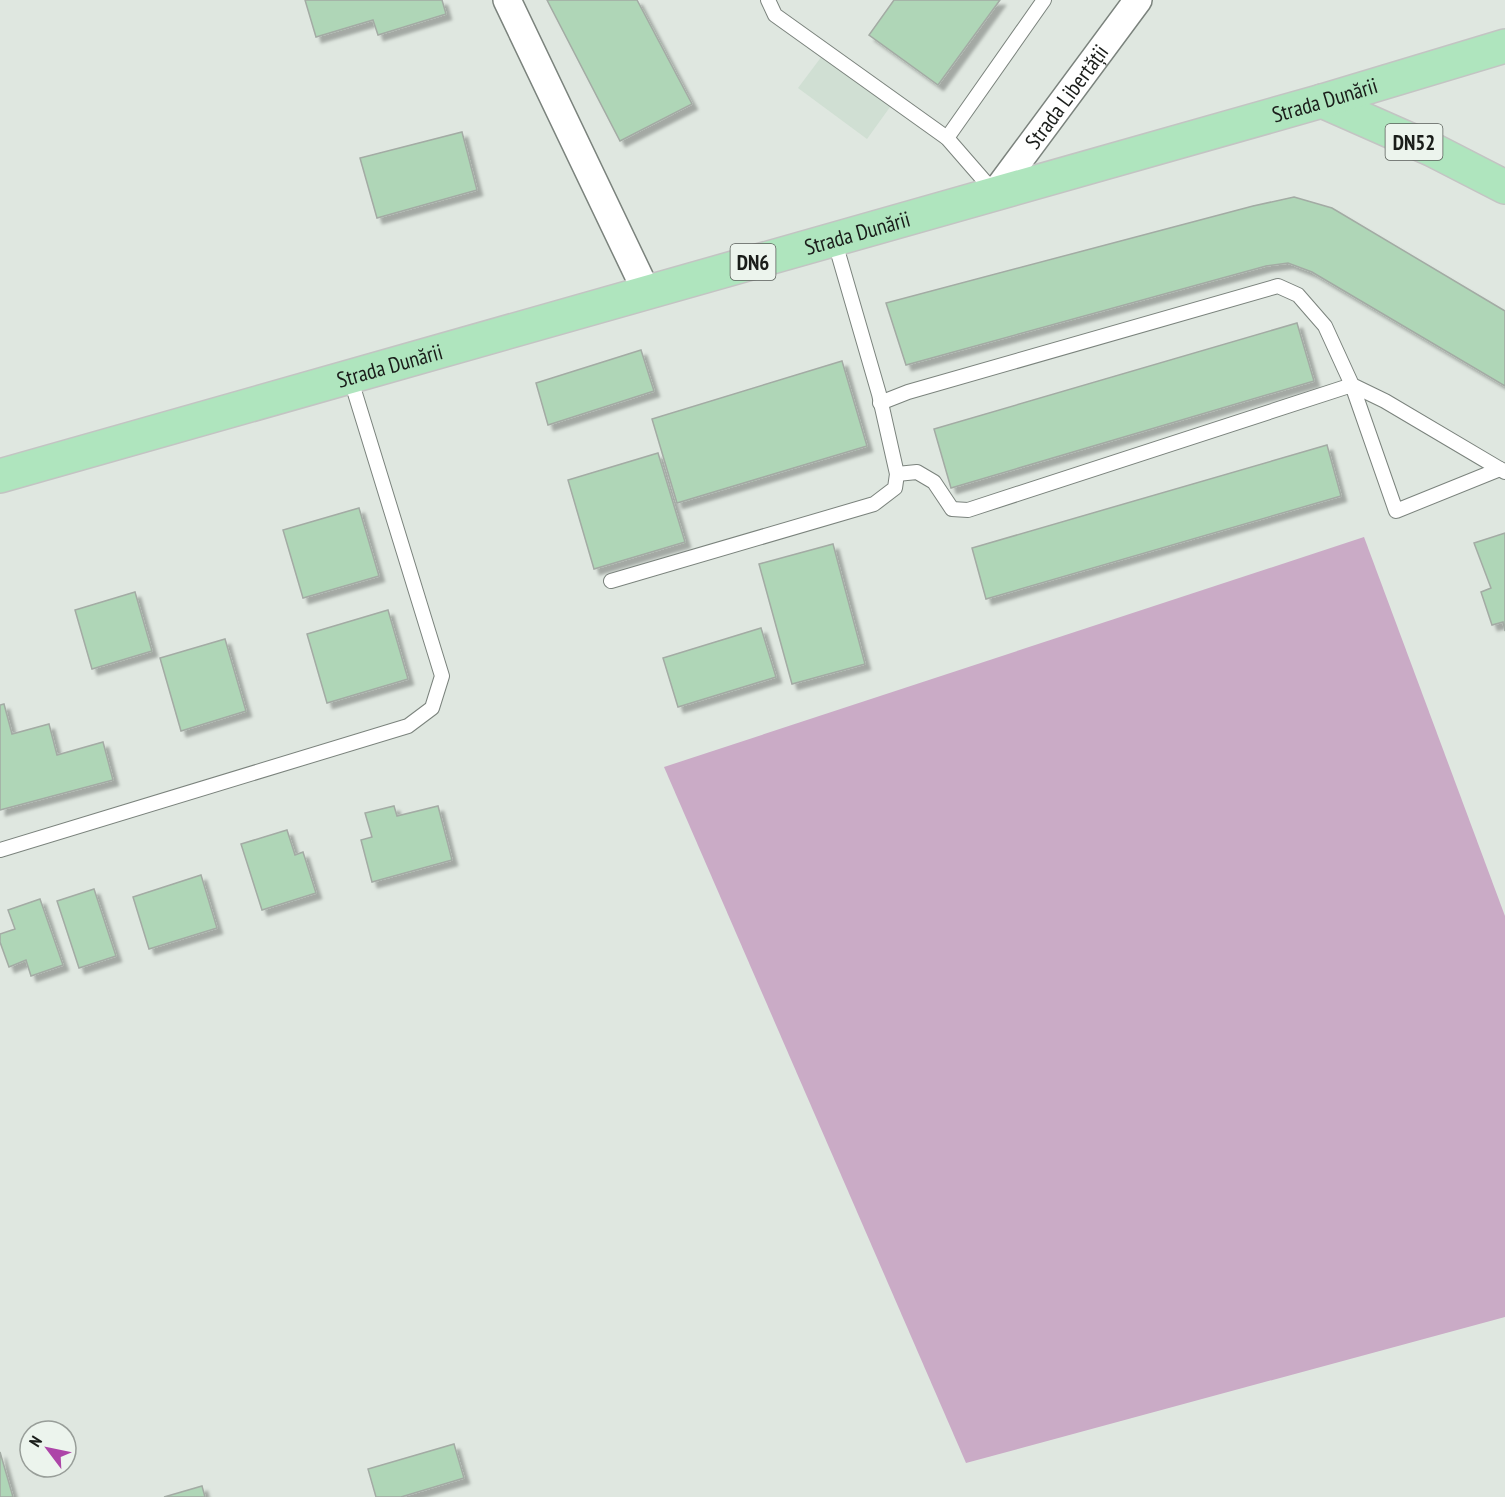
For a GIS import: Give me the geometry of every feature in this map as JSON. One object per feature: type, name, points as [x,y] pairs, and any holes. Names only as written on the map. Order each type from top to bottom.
[{"type":"main road","name":"Strada Dunării","points":[[0,476],[1501,51]]},
{"type":"main road","name":"DN52","points":[[1322,101],[1433,150],[1505,187]]},
{"type":"street","points":[[507,0],[647,293]]},
{"type":"street","name":"Strada Libertății","points":[[996,194],[1138,0]]},
{"type":"lane","points":[[768,0],[775,15],[947,138],[996,194]]},
{"type":"lane","points":[[947,138],[1044,0]]},
{"type":"lane","points":[[611,581],[874,504],[895,488],[897,474],[880,403],[834,239]]},
{"type":"lane","points":[[880,403],[908,392],[1278,286],[1298,295],[1325,326],[1353,385],[1396,511],[1502,470]]},
{"type":"lane","points":[[0,850],[408,726],[432,708],[442,675],[350,377]]},
{"type":"lane","points":[[897,474],[917,472],[934,482],[952,509],[968,510],[1353,385],[1385,401],[1502,470]]},
{"type":"shaded area","points":[[822,56],[890,107],[867,139],[798,88]]},
{"type":"shaded area","points":[[1364,537],[1505,916],[1505,1317],[966,1463],[664,767]]},
{"type":"building","points":[[305,0],[442,0],[446,14],[378,35],[373,20],[316,37]]},
{"type":"building","points":[[547,0],[637,0],[692,104],[620,141]]},
{"type":"building","points":[[894,0],[1000,0],[938,85],[869,35]]},
{"type":"building","points":[[462,132],[477,190],[377,218],[360,158]]},
{"type":"building","points":[[1294,197],[1332,208],[1505,311],[1505,386],[1312,272],[1288,263],[1266,266],[906,365],[886,303]]},
{"type":"building","points":[[1297,323],[1314,381],[951,488],[934,429]]},
{"type":"building","points":[[641,350],[654,391],[548,425],[536,383]]},
{"type":"building","points":[[842,361],[867,446],[677,503],[652,419]]},
{"type":"building","points":[[1327,445],[1341,496],[986,599],[972,548]]},
{"type":"building","points":[[658,453],[685,542],[594,569],[568,480]]},
{"type":"building","points":[[359,508],[379,576],[303,598],[283,530]]},
{"type":"building","points":[[1505,533],[1505,631],[1503,622],[1492,625],[1481,592],[1491,588],[1474,543]]},
{"type":"building","points":[[833,544],[865,664],[792,684],[759,564]]},
{"type":"building","points":[[135,592],[152,651],[92,669],[75,610]]},
{"type":"building","points":[[388,610],[408,679],[327,703],[307,634]]},
{"type":"building","points":[[761,628],[776,677],[678,707],[663,658]]},
{"type":"building","points":[[225,639],[246,711],[181,731],[160,658]]},
{"type":"building","points":[[4,704],[12,734],[49,724],[57,755],[103,742],[113,780],[0,810],[0,705]]},
{"type":"building","points":[[394,806],[397,816],[438,806],[452,860],[372,882],[361,840],[372,837],[365,813]]},
{"type":"building","points":[[287,830],[295,855],[303,852],[316,893],[262,910],[241,844]]},
{"type":"building","points":[[201,875],[217,928],[149,949],[133,897]]},
{"type":"building","points":[[94,889],[116,956],[79,968],[57,901]]},
{"type":"building","points":[[40,899],[63,965],[31,976],[26,960],[9,967],[0,942],[0,934],[15,929],[8,910]]},
{"type":"building","points":[[454,1444],[464,1478],[401,1497],[376,1497],[368,1469]]},
{"type":"building","points":[[0,1452],[13,1497],[0,1497]]},
{"type":"building","points":[[202,1486],[205,1497],[164,1497]]}]
